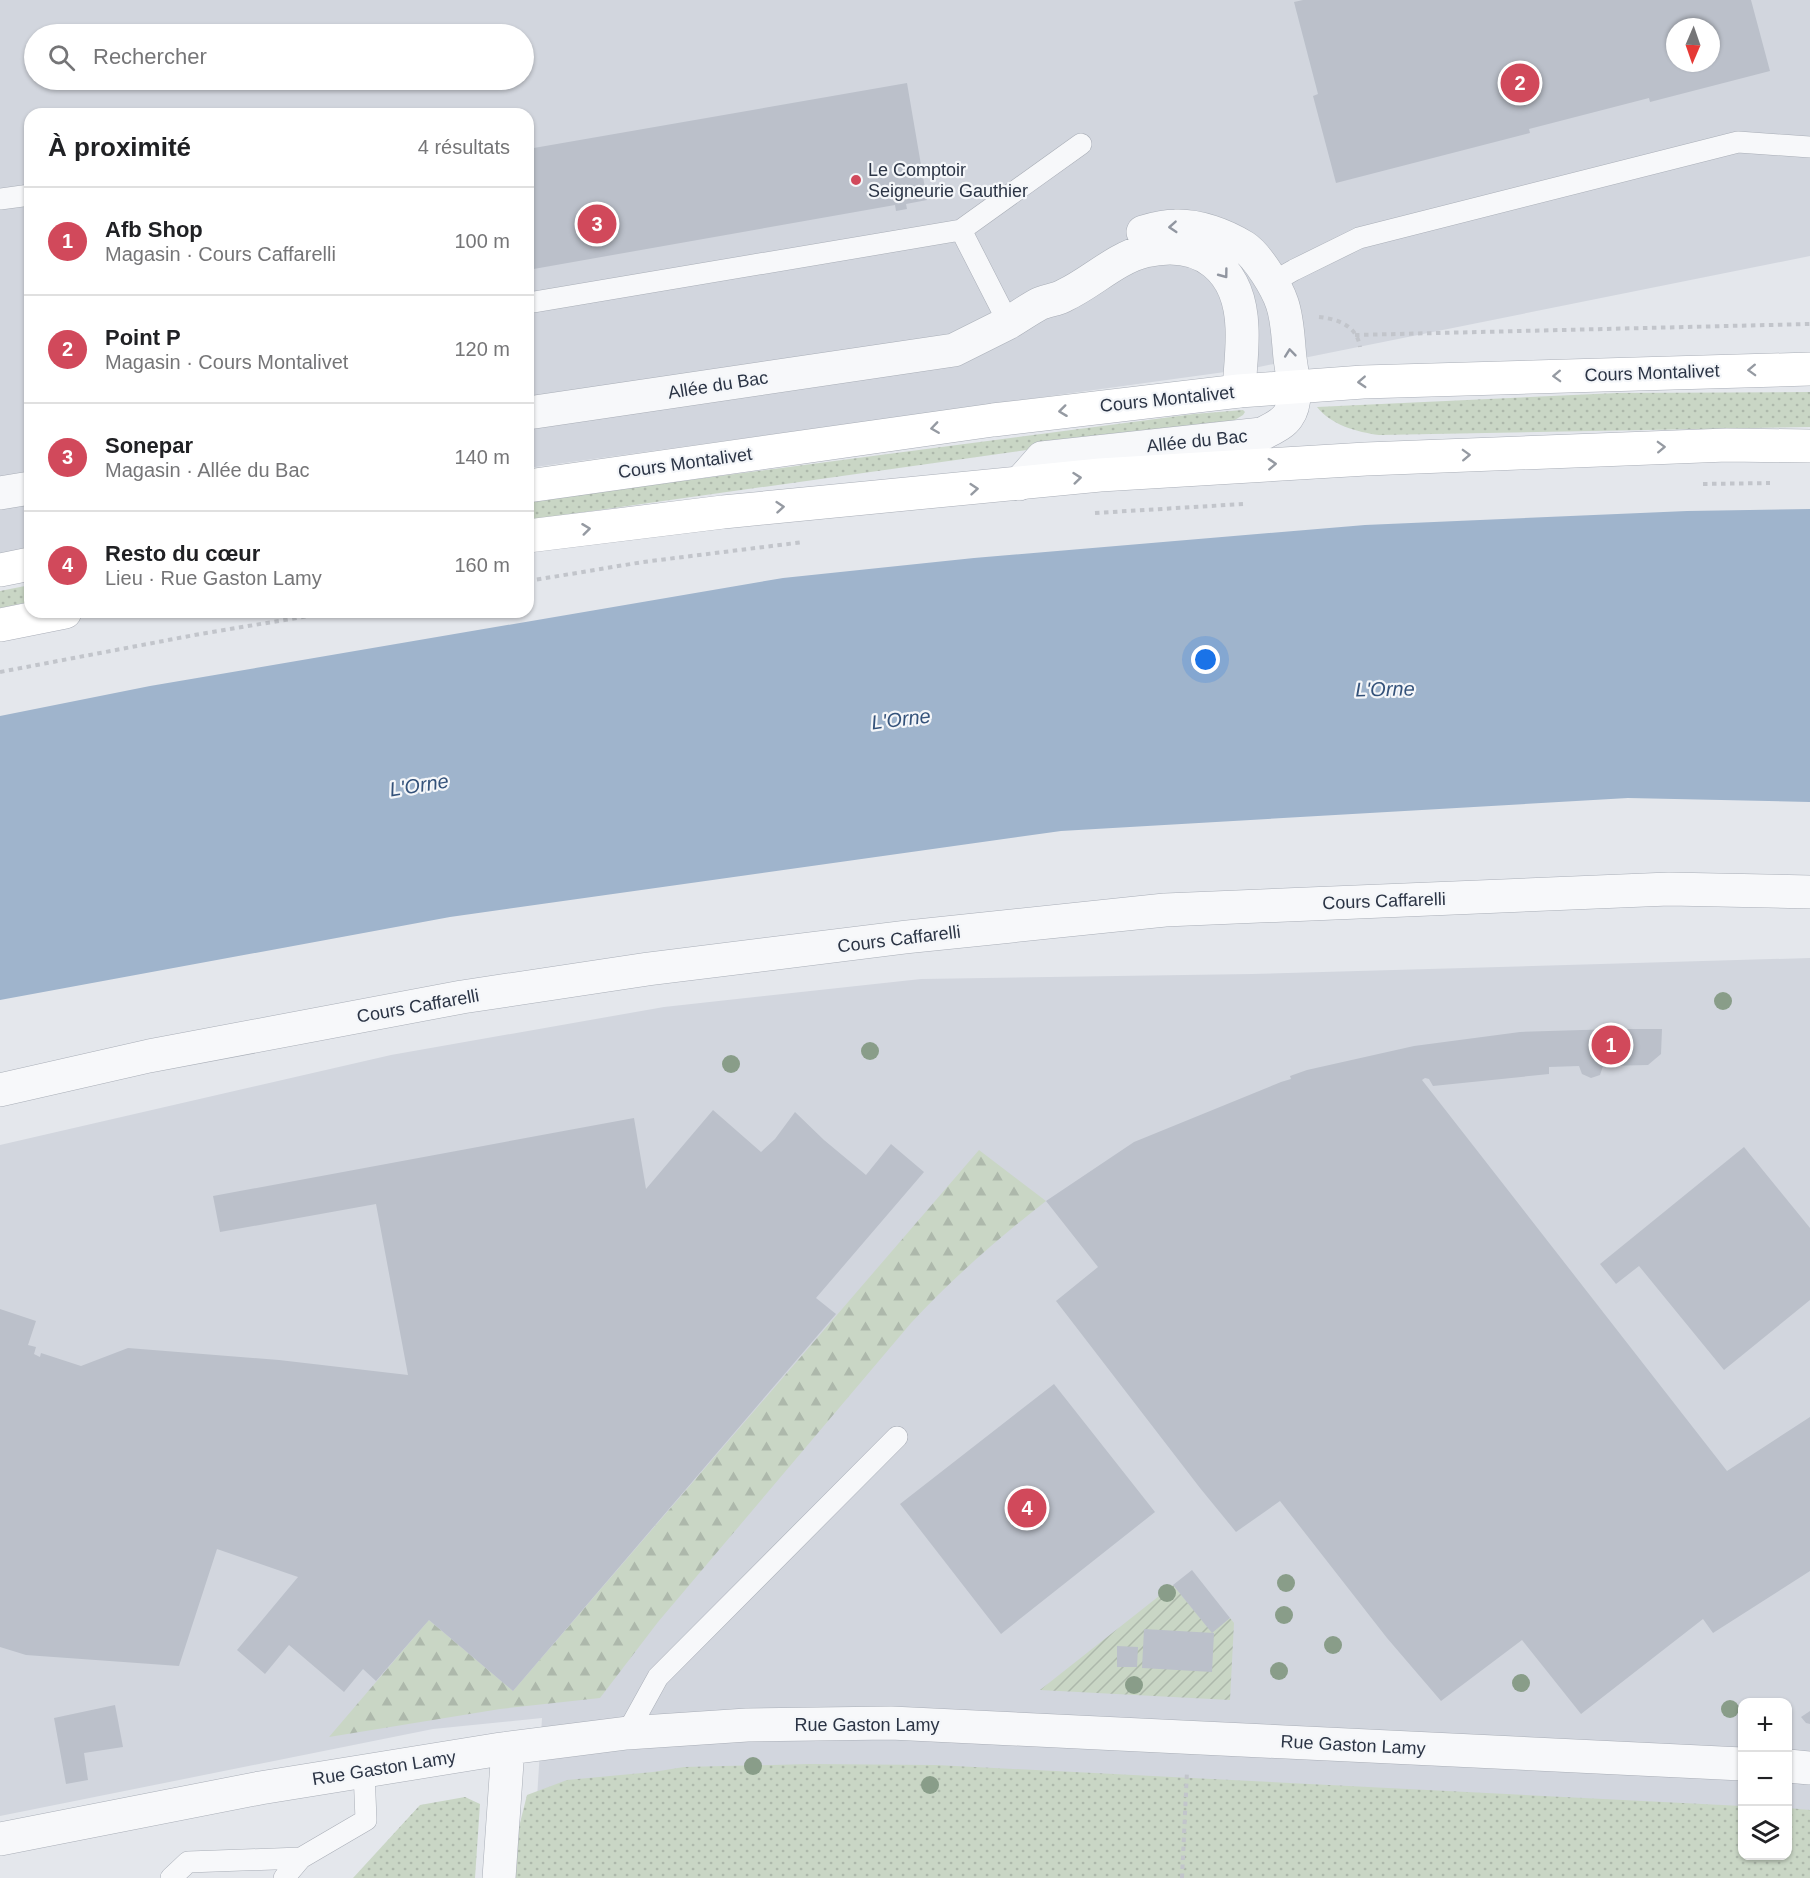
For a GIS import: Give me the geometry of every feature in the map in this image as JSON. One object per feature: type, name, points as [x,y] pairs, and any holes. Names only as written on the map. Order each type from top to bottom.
[{"type":"main road","name":"Cours Montalivet","points":[[534,485],[993,420],[1293,387],[1374,382],[1810,369]]},
{"type":"main road","points":[[534,535],[723,512],[1100,476],[1366,459],[1727,445],[1810,446]]},
{"type":"main road","points":[[0,570],[24,565]]},
{"type":"main road","points":[[0,625],[35,618]]},
{"type":"street","name":"Allée du Bac","points":[[1019,484],[1042,458],[1262,434],[1288,416],[1294,403],[1286,322],[1283,305],[1273,282],[1246,248],[1212,232],[1174,226],[1145,231],[1116,242],[1054,282],[1041,303]]},
{"type":"street","name":"Allée du Bac","points":[[534,412],[954,350],[1041,303],[1064,296],[1111,266],[1144,251],[1177,248],[1196,252],[1211,259],[1223,270],[1236,295],[1242,327],[1239,392]]},
{"type":"street","points":[[0,493],[24,489]]},
{"type":"street","name":"Cours Caffarelli","points":[[0,1090],[148,1056],[462,997],[648,969],[906,937],[1176,910],[1669,889],[1810,892]]},
{"type":"street","name":"Rue Gaston Lamy","points":[[0,1839],[260,1788],[508,1748],[627,1733],[747,1725],[891,1723],[1738,1764]]},
{"type":"street","points":[[499,1878],[508,1748]]},
{"type":"street","points":[[1792,1766],[1810,1768]]},
{"type":"lane","points":[[1273,282],[1359,238],[1726,145],[1738,142],[1810,147]]},
{"type":"lane","points":[[534,302],[961,230],[1081,144]]},
{"type":"lane","points":[[0,199],[24,196]]},
{"type":"lane","points":[[961,230],[1008,322]]},
{"type":"lane","points":[[627,1733],[658,1677],[897,1437]]},
{"type":"lane","points":[[284,1878],[301,1858],[366,1820],[364,1771]]},
{"type":"lane","points":[[171,1878],[188,1862],[301,1858]]},
{"type":"path","points":[[1311,318],[1329,318],[1343,323],[1353,330],[1360,350]]},
{"type":"path","points":[[1355,334],[1810,324]]},
{"type":"path","points":[[1696,484],[1776,483]]},
{"type":"path","points":[[1083,514],[1249,504]]},
{"type":"path","points":[[534,579],[643,562],[807,542]]},
{"type":"path","points":[[0,672],[297,618]]},
{"type":"path","points":[[1182,1878],[1188,1737]]},
{"type":"shaded area","points":[[0,0],[1810,0],[1810,256],[1254,368],[534,467],[534,108],[24,108],[24,551],[0,555]]},
{"type":"shaded area","points":[[1810,958],[1810,1878],[532,1878],[542,1718],[433,1729],[0,1816],[0,1145],[391,1055],[664,1007],[921,979],[1252,974]]},
{"type":"green space","points":[[1810,392],[1810,427],[1379,435],[1345,427],[1330,419],[1317,407],[1617,393]]},
{"type":"green space","points":[[1243,410],[1245,412],[1233,421],[534,519],[534,500],[1194,414]]},
{"type":"green space","points":[[24,586],[24,603],[0,608],[0,591]]},
{"type":"green space","points":[[979,1150],[1046,1201],[976,1259],[911,1323],[658,1622],[600,1698],[500,1709],[329,1737],[429,1620],[513,1691]]},
{"type":"green space","points":[[1173,1585],[1212,1632],[1230,1618],[1234,1623],[1230,1700],[1040,1690]]},
{"type":"green space","points":[[809,1764],[936,1765],[1738,1806],[1738,1860],[1792,1860],[1792,1808],[1810,1810],[1810,1878],[513,1878],[516,1839],[527,1795],[567,1780],[684,1767]]},
{"type":"green space","points":[[465,1797],[480,1804],[475,1878],[353,1878],[420,1805]]},
{"type":"water","name":"L'Orne","points":[[1810,509],[1810,802],[1628,798],[1061,831],[450,917],[0,1000],[0,716],[150,686],[783,578],[974,558],[1365,525],[1687,511]]},
{"type":"building","points":[[1303,0],[1751,0],[1770,71],[1650,102],[1649,98],[1529,129],[1530,133],[1336,183],[1313,96],[1318,94],[1294,2]]},
{"type":"building","points":[[907,83],[927,200],[906,204],[907,209],[896,211],[895,205],[534,269],[534,148]]},
{"type":"building","points":[[1662,1029],[1661,1054],[1648,1065],[1603,1066],[1600,1075],[1591,1078],[1582,1074],[1579,1066],[1549,1067],[1549,1074],[1433,1086],[1429,1079],[1422,1080],[1727,1471],[1810,1417],[1810,1571],[1713,1633],[1703,1619],[1581,1714],[1522,1640],[1441,1701],[1387,1638],[1280,1501],[1236,1532],[1200,1488],[1056,1301],[1098,1267],[1046,1201],[1134,1142],[1291,1079],[1290,1076],[1307,1070],[1414,1046],[1520,1032]]},
{"type":"building","points":[[713,1110],[761,1152],[775,1139],[795,1112],[866,1175],[891,1144],[924,1172],[816,1298],[836,1314],[513,1691],[429,1620],[376,1681],[363,1669],[344,1692],[289,1645],[265,1674],[237,1650],[298,1577],[217,1549],[179,1666],[26,1655],[0,1647],[0,1309],[36,1321],[28,1345],[36,1347],[34,1354],[40,1357],[41,1353],[81,1366],[128,1348],[279,1360],[408,1375],[376,1204],[220,1232],[213,1196],[634,1118],[646,1189]]},
{"type":"building","points":[[1744,1147],[1810,1228],[1810,1300],[1724,1370],[1639,1266],[1616,1284],[1600,1264]]},
{"type":"building","points":[[1054,1384],[1155,1512],[1001,1634],[900,1504]]},
{"type":"building","points":[[1192,1570],[1230,1618],[1212,1633],[1173,1585]]},
{"type":"building","points":[[1144,1629],[1214,1633],[1212,1672],[1142,1668]]},
{"type":"building","points":[[1117,1646],[1138,1647],[1137,1667],[1117,1667]]},
{"type":"building","points":[[115,1705],[123,1747],[84,1753],[88,1780],[66,1784],[54,1718]]},
{"type":"building","points":[[1810,1711],[1810,1724],[1801,1717]]},
{"type":"place","name":"Point P","points":[[1520,83]]},
{"type":"place","name":"Le Comptoir Seigneurie Gauthier","points":[[856,180]]},
{"type":"place","name":"Sonepar","points":[[597,224]]},
{"type":"place","name":"Afb Shop","points":[[1611,1045]]},
{"type":"place","name":"Resto du cœur","points":[[1027,1508]]}]
